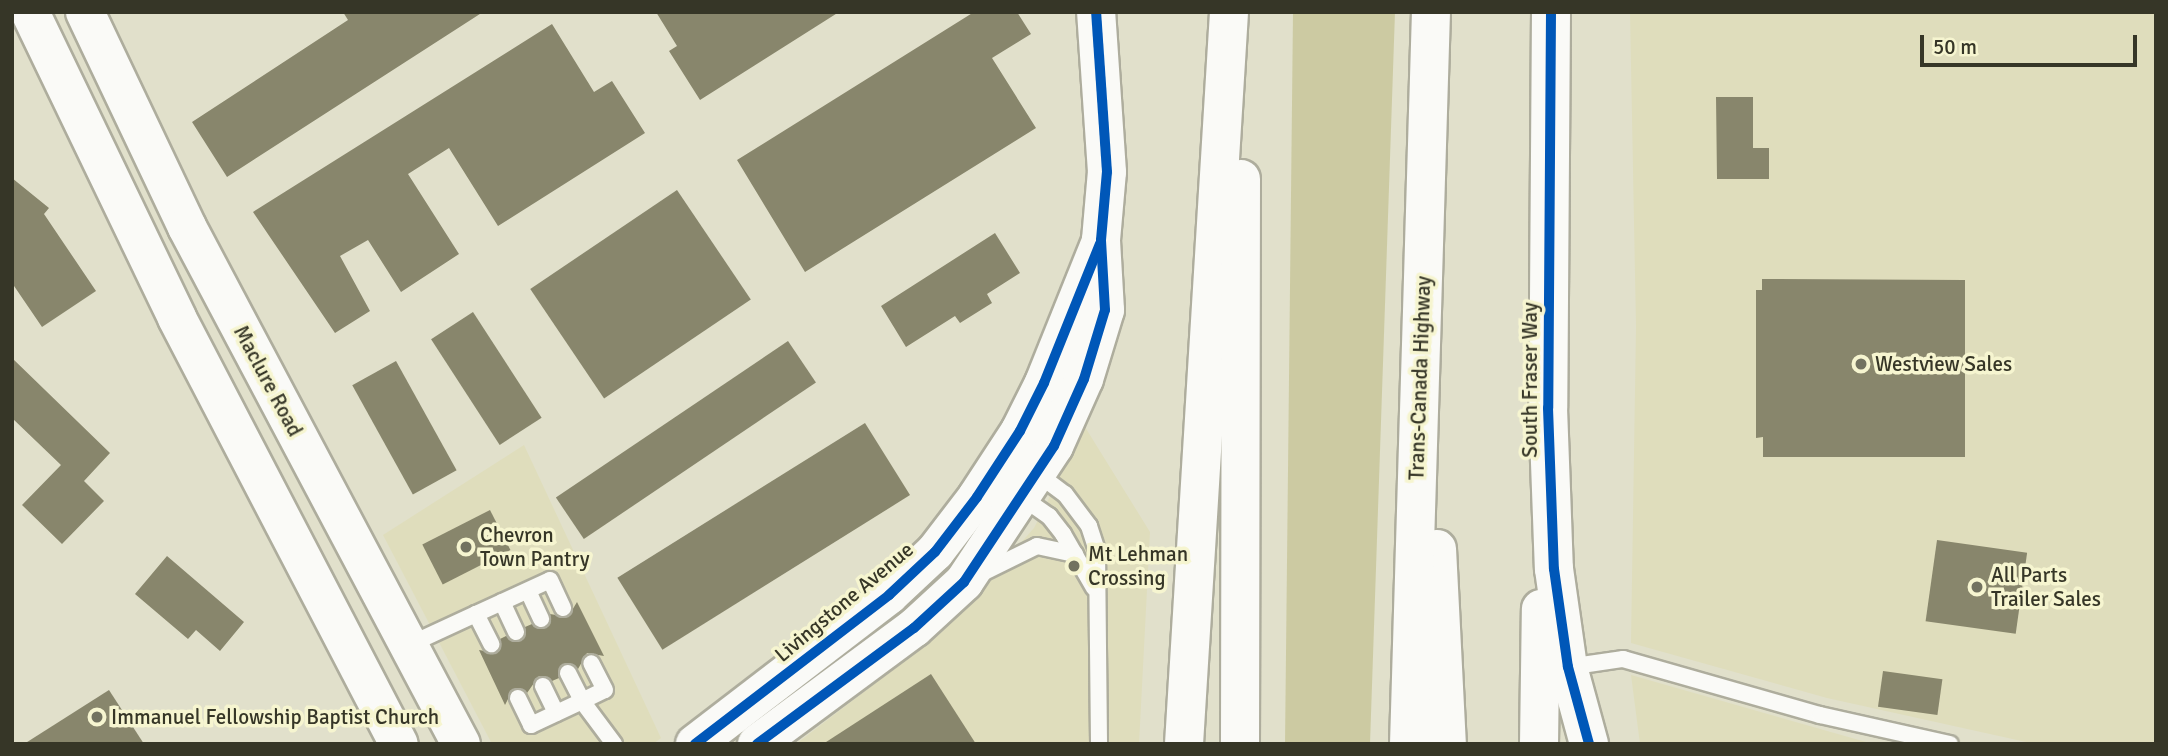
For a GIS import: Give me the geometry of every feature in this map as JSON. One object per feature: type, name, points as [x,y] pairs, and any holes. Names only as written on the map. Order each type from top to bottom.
[{"type":"main road","points":[[30,12],[177,318],[399,744]]},
{"type":"main road","name":"Maclure Road","points":[[85,12],[187,227],[411,644],[461,744]]},
{"type":"main road","name":"Livingstone Avenue","points":[[757,744],[914,628],[964,582],[1030,486],[1084,379],[1105,310],[1101,240],[1107,172],[1097,12]]},
{"type":"main road","points":[[1184,744],[1229,12]]},
{"type":"main road","points":[[1240,744],[1241,12]]},
{"type":"main road","name":"Trans-Canada Highway","points":[[1409,744],[1431,12]]},
{"type":"main road","name":"South Fraser Way","points":[[1551,12],[1548,408],[1553,569],[1568,667],[1588,744]]},
{"type":"main road","name":"Livingstone Avenue","points":[[695,744],[889,595],[935,552],[998,465],[1044,383],[1101,240]]},
{"type":"main road","points":[[1423,277],[1447,744]]},
{"type":"main road","points":[[1539,744],[1548,408]]},
{"type":"main road","points":[[998,465],[1030,486]]},
{"type":"lane","points":[[1030,486],[1075,554],[1097,594]]},
{"type":"lane","points":[[1030,486],[1065,494],[1089,526],[1097,551],[1098,744]]},
{"type":"lane","points":[[964,582],[1037,546],[1075,554]]},
{"type":"lane","points":[[411,644],[550,580],[563,608]]},
{"type":"lane","points":[[528,591],[541,619]]},
{"type":"lane","points":[[502,602],[516,632]]},
{"type":"lane","points":[[476,614],[491,644]]},
{"type":"lane","points":[[1568,667],[1623,659],[1820,715],[1950,744]]},
{"type":"lane","points":[[518,698],[531,725],[582,702],[605,690],[591,663]]},
{"type":"lane","points":[[568,673],[582,702],[614,744]]},
{"type":"lane","points":[[543,686],[556,713]]},
{"type":"shaded area","points":[[1293,12],[1395,12],[1370,744],[1285,744]]},
{"type":"shaded area","points":[[1630,12],[2156,12],[2156,744],[2035,744],[1827,698],[1631,643],[1636,327]]},
{"type":"shaded area","name":"Mt Lehman Crossing","points":[[1085,427],[1150,532],[1139,744],[796,744],[942,632],[1034,528]]},
{"type":"shaded area","points":[[524,445],[661,738],[653,744],[492,744],[383,535]]},
{"type":"shaded area","points":[[1631,675],[1873,744],[1640,744]]},
{"type":"building","points":[[343,12],[483,12],[227,177],[192,122],[348,20]]},
{"type":"building","points":[[656,12],[839,12],[700,100],[669,51],[677,46]]},
{"type":"building","points":[[974,12],[1017,12],[1031,34],[992,58],[1036,128],[805,272],[737,160]]},
{"type":"building","points":[[552,24],[594,92],[612,81],[645,133],[498,226],[449,148],[408,174],[459,254],[401,292],[368,240],[340,256],[370,311],[335,333],[253,212]]},
{"type":"building","points":[[1716,97],[1753,97],[1753,148],[1769,148],[1769,179],[1717,179]]},
{"type":"building","points":[[12,178],[49,208],[44,214],[96,291],[42,327],[12,283]]},
{"type":"building","points":[[677,190],[751,299],[604,398],[530,289]]},
{"type":"building","points":[[995,233],[1020,273],[987,294],[992,303],[960,323],[955,316],[906,347],[881,306]]},
{"type":"building","name":"Westview Sales","points":[[1762,279],[1965,280],[1965,457],[1763,457],[1763,437],[1756,438],[1756,290],[1762,290]]},
{"type":"building","points":[[473,312],[542,418],[500,445],[431,339]]},
{"type":"building","points":[[788,341],[816,382],[584,539],[556,498]]},
{"type":"building","points":[[12,358],[110,453],[84,481],[104,501],[62,544],[22,505],[61,465],[12,418]]},
{"type":"building","points":[[396,361],[457,470],[413,495],[352,385]]},
{"type":"building","points":[[865,423],[910,495],[662,650],[617,578]]},
{"type":"building","name":"Chevron Town Pantry","points":[[490,510],[510,550],[443,585],[422,545]]},
{"type":"building","name":"All Parts Trailer Sales","points":[[1937,540],[2027,553],[2016,634],[1926,621]]},
{"type":"building","points":[[167,556],[244,622],[220,651],[196,630],[188,639],[135,594]]},
{"type":"building","points":[[577,602],[604,656],[587,653],[578,669],[563,664],[559,678],[552,681],[539,676],[527,693],[513,689],[505,705],[479,650],[496,653],[500,639],[506,636],[521,641],[525,627],[532,624],[546,628],[550,614],[568,617]]},
{"type":"building","points":[[1883,671],[1942,679],[1937,715],[1878,707]]},
{"type":"building","points":[[931,674],[976,744],[823,744]]},
{"type":"building","name":"Immanuel Fellowship Baptist Church","points":[[109,690],[144,744],[24,744]]},
{"type":"cycle path","points":[[757,744],[914,628],[964,582],[1054,446],[1084,379],[1105,310],[1101,240],[1107,172],[1096,12]]},
{"type":"cycle path","points":[[1551,12],[1548,408],[1554,569],[1568,667],[1589,744]]},
{"type":"cycle path","points":[[695,744],[889,595],[935,552],[977,497],[1020,431],[1044,383],[1100,244]]},
{"type":"place","name":"Westview Sales","points":[[1861,364]]},
{"type":"place","name":"Chevron Town Pantry","points":[[466,547]]},
{"type":"place","name":"Mt Lehman Crossing","points":[[1074,566]]},
{"type":"place","name":"All Parts Trailer Sales","points":[[1977,587]]},
{"type":"place","name":"Immanuel Fellowship Baptist Church","points":[[97,717]]}]
